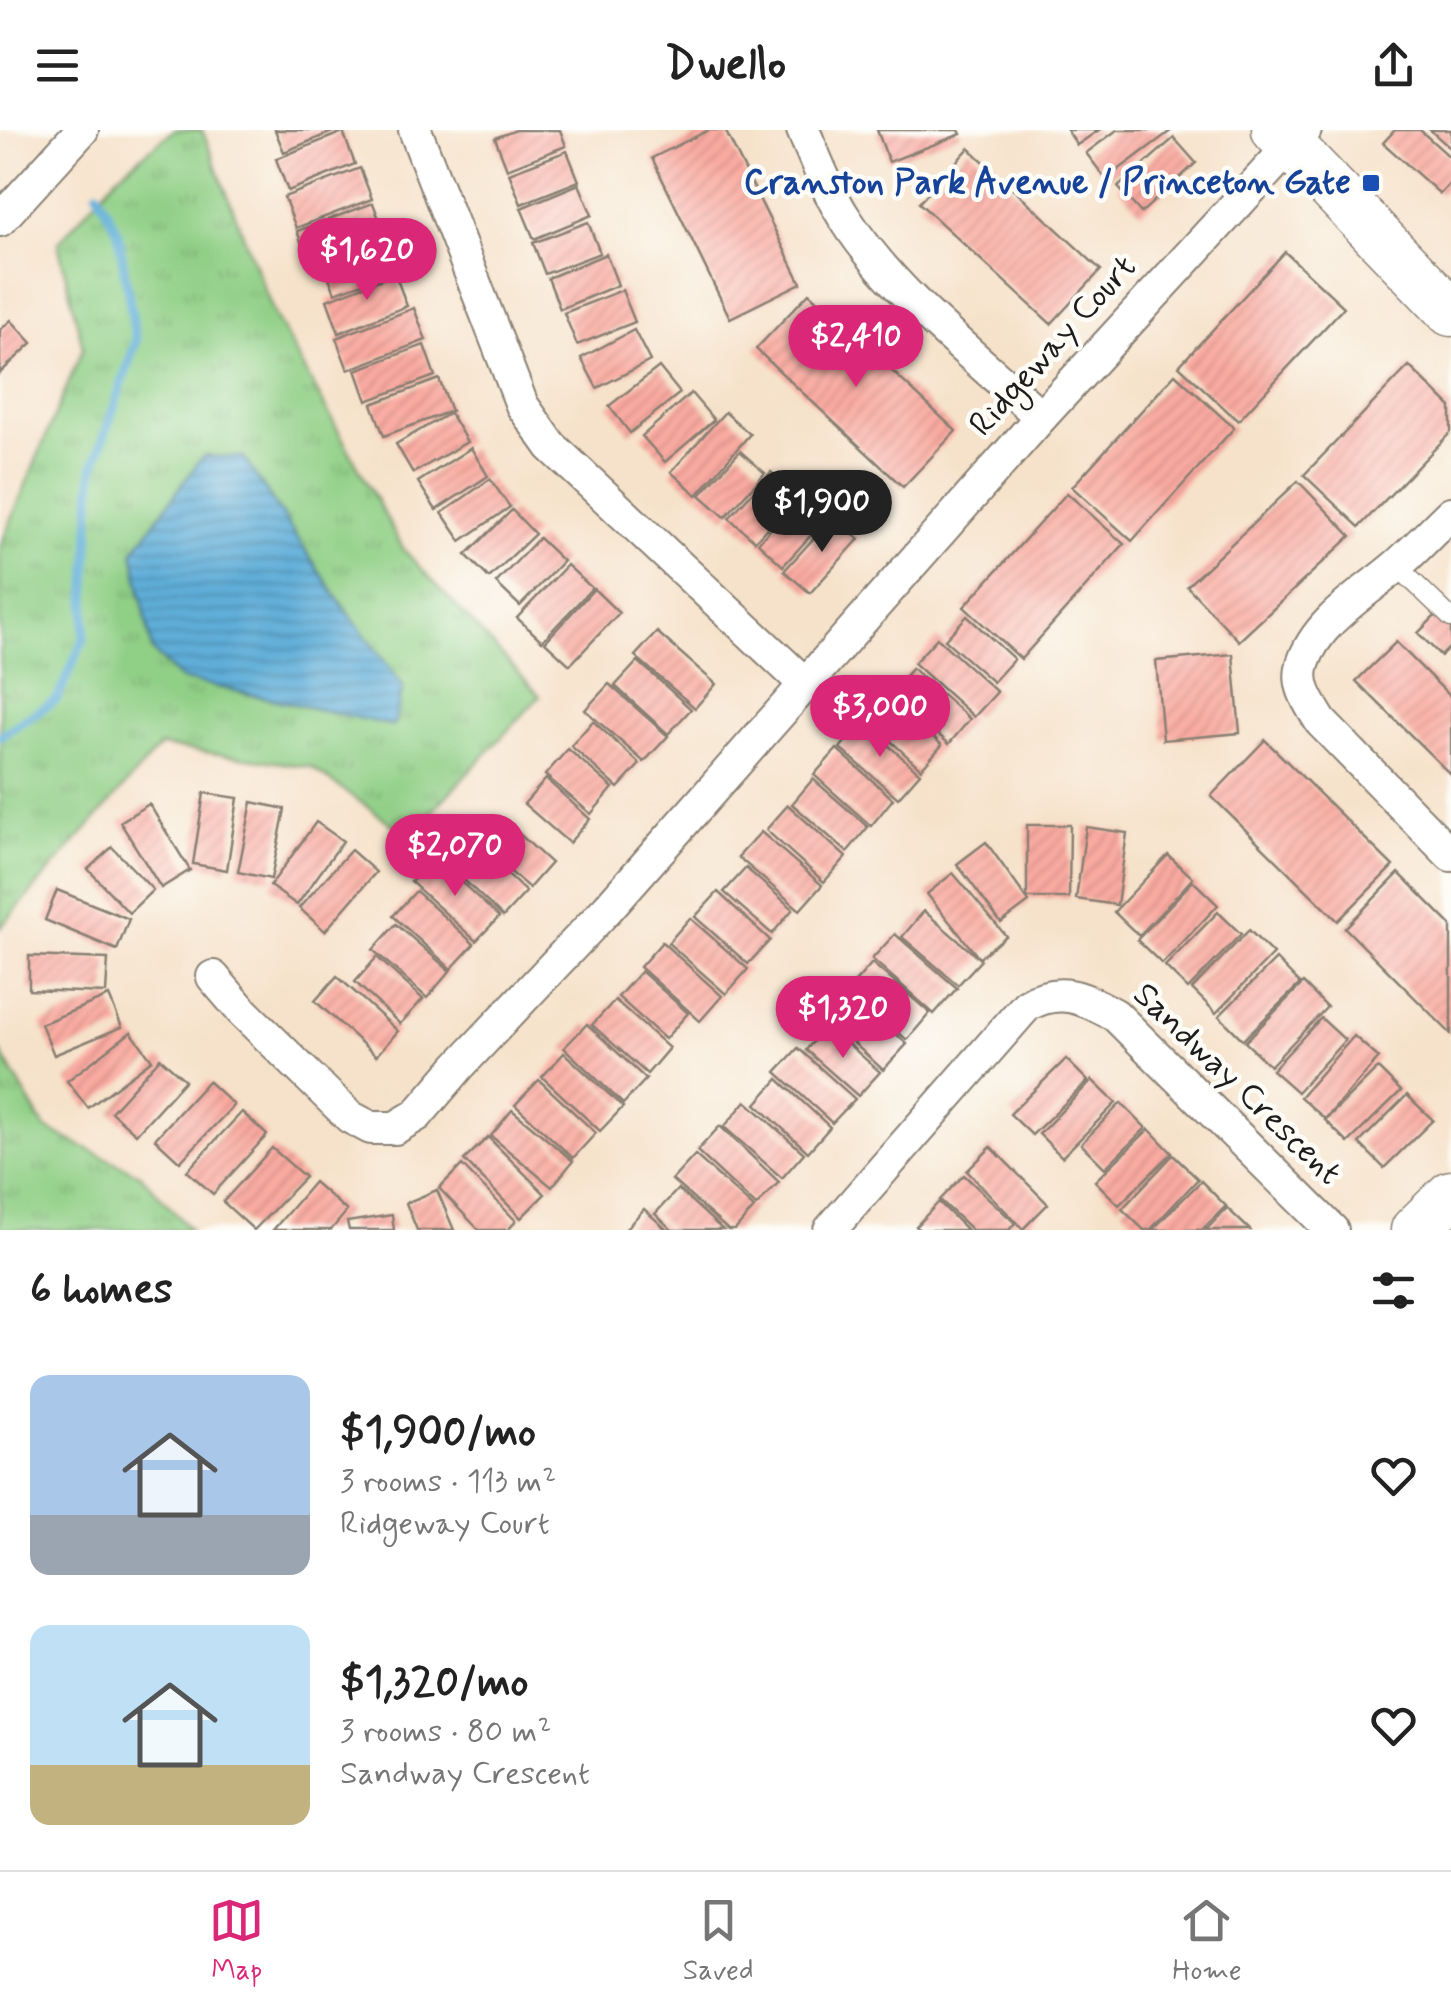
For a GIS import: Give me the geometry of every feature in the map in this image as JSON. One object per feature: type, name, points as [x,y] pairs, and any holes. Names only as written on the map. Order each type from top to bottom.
[{"type":"street","points":[[0,220],[82,130]]},
{"type":"street","points":[[415,130],[522,405],[551,446],[805,684]]},
{"type":"street","points":[[803,130],[846,220],[882,266],[1041,417]]},
{"type":"street","points":[[1290,136],[1451,312]]},
{"type":"street","name":"Ridgeway Court","points":[[213,977],[243,1012],[350,1117],[372,1128],[396,1128],[417,1116],[608,908],[1290,136]]},
{"type":"street","points":[[1451,513],[1323,630],[1302,666],[1301,681],[1321,722],[1451,855]]},
{"type":"street","name":"Sandway Crescent","points":[[830,1230],[1027,1005],[1045,994],[1063,993],[1086,998],[1115,1015],[1332,1230]]},
{"type":"street","points":[[1415,1230],[1451,1195]]},
{"type":"lane","points":[[1397,566],[1451,618]]},
{"type":"green space","points":[[174,130],[202,130],[275,316],[404,550],[540,696],[409,836],[311,767],[160,746],[0,928],[0,547],[83,348],[58,243],[117,176]]},
{"type":"green space","points":[[0,1051],[45,1128],[141,1175],[190,1230],[0,1230]]},
{"type":"water","points":[[203,456],[243,457],[343,606],[403,686],[394,726],[181,679],[152,651],[133,552]]},
{"type":"building","points":[[275,130],[337,130],[284,152]]},
{"type":"building","points":[[516,130],[560,130],[566,146],[507,169],[495,138]]},
{"type":"building","points":[[709,130],[725,130],[801,283],[730,318],[652,158]]},
{"type":"building","points":[[877,130],[959,130],[961,134],[889,162]]},
{"type":"building","points":[[1067,130],[1099,130],[1077,145]]},
{"type":"building","points":[[1117,130],[1172,130],[1106,179],[1086,153]]},
{"type":"building","points":[[1395,130],[1420,130],[1451,158],[1451,182],[1440,194],[1383,143]]},
{"type":"building","points":[[1430,130],[1451,130],[1451,149]]},
{"type":"building","points":[[343,132],[355,164],[288,191],[276,159]]},
{"type":"building","points":[[1174,138],[1196,163],[1141,213],[1118,187]]},
{"type":"building","points":[[969,148],[1101,270],[1051,324],[919,203]]},
{"type":"building","points":[[567,151],[579,181],[521,204],[509,173]]},
{"type":"building","points":[[360,168],[372,199],[296,228],[284,197]]},
{"type":"building","points":[[579,184],[592,215],[534,239],[521,208]]},
{"type":"building","points":[[373,203],[385,235],[309,263],[297,231]]},
{"type":"building","points":[[588,222],[600,253],[545,274],[533,243]]},
{"type":"building","points":[[382,241],[394,272],[335,293],[323,262]]},
{"type":"building","points":[[1285,252],[1344,307],[1238,421],[1179,366]]},
{"type":"building","points":[[606,254],[618,285],[560,309],[548,278]]},
{"type":"building","points":[[395,274],[407,306],[339,333],[327,300]]},
{"type":"building","points":[[622,290],[635,322],[577,345],[564,313]]},
{"type":"building","points":[[809,293],[956,431],[903,487],[756,349]]},
{"type":"building","points":[[414,308],[426,340],[348,370],[336,338]]},
{"type":"building","points":[[11,320],[32,343],[0,373],[0,330]]},
{"type":"building","points":[[634,330],[650,361],[597,388],[581,358]]},
{"type":"building","points":[[424,345],[435,376],[367,401],[356,370]]},
{"type":"building","points":[[1409,366],[1451,407],[1451,432],[1359,527],[1304,475]]},
{"type":"building","points":[[659,367],[680,393],[630,433],[609,406]]},
{"type":"building","points":[[1175,374],[1234,428],[1132,541],[1072,487]]},
{"type":"building","points":[[439,379],[451,411],[384,436],[372,404]]},
{"type":"building","points":[[691,393],[714,420],[665,462],[642,436]]},
{"type":"building","points":[[725,412],[750,434],[697,495],[671,472]]},
{"type":"building","points":[[450,413],[467,442],[413,473],[396,444]]},
{"type":"building","points":[[471,448],[488,476],[436,510],[418,482]]},
{"type":"building","points":[[740,451],[765,473],[725,517],[700,495]]},
{"type":"building","points":[[771,472],[797,495],[755,541],[729,518]]},
{"type":"building","points":[[490,479],[510,507],[461,541],[442,513]]},
{"type":"building","points":[[1298,481],[1351,536],[1239,641],[1187,586]]},
{"type":"building","points":[[807,489],[832,512],[783,566],[758,543]]},
{"type":"building","points":[[1067,493],[1124,544],[1021,659],[964,607]]},
{"type":"building","points":[[512,510],[535,534],[489,578],[466,555]]},
{"type":"building","points":[[834,516],[859,539],[810,593],[784,571]]},
{"type":"building","points":[[539,538],[563,561],[520,606],[496,583]]},
{"type":"building","points":[[567,565],[592,588],[542,641],[517,618]]},
{"type":"building","points":[[594,589],[619,613],[570,665],[545,642]]},
{"type":"building","points":[[1440,611],[1451,622],[1451,646],[1441,656],[1418,633]]},
{"type":"building","points":[[967,616],[1014,659],[993,682],[945,640]]},
{"type":"building","points":[[657,632],[716,684],[695,708],[635,656]]},
{"type":"building","points":[[937,638],[997,692],[974,717],[914,663]]},
{"type":"building","points":[[1396,642],[1451,697],[1451,775],[1356,681]]},
{"type":"building","points":[[1233,654],[1240,733],[1163,740],[1156,661]]},
{"type":"building","points":[[638,661],[691,709],[668,734],[615,686]]},
{"type":"building","points":[[912,668],[970,719],[949,744],[891,692]]},
{"type":"building","points":[[609,684],[668,736],[644,762],[585,710]]},
{"type":"building","points":[[889,696],[942,745],[921,769],[867,719]]},
{"type":"building","points":[[593,721],[640,764],[618,788],[571,746]]},
{"type":"building","points":[[862,722],[920,773],[898,798],[840,748]]},
{"type":"building","points":[[1265,740],[1393,866],[1338,921],[1211,796]]},
{"type":"building","points":[[568,749],[613,788],[591,814],[545,775]]},
{"type":"building","points":[[837,749],[893,799],[871,826],[814,775]]},
{"type":"building","points":[[546,779],[590,819],[569,843],[524,804]]},
{"type":"building","points":[[813,779],[868,827],[847,852],[792,804]]},
{"type":"building","points":[[204,793],[238,798],[227,870],[193,864]]},
{"type":"building","points":[[252,802],[285,809],[271,879],[238,872]]},
{"type":"building","points":[[149,804],[190,870],[161,888],[120,822]]},
{"type":"building","points":[[788,805],[846,857],[824,882],[766,830]]},
{"type":"building","points":[[504,820],[551,863],[529,888],[481,846]]},
{"type":"building","points":[[316,822],[343,841],[297,905],[270,886]]},
{"type":"building","points":[[1027,825],[1070,825],[1069,898],[1027,898]]},
{"type":"building","points":[[1086,827],[1127,833],[1117,905],[1076,899]]},
{"type":"building","points":[[761,832],[822,885],[800,910],[738,857]]},
{"type":"building","points":[[469,839],[526,892],[503,917],[446,863]]},
{"type":"building","points":[[986,842],[1029,902],[1001,923],[957,864]]},
{"type":"building","points":[[112,847],[153,890],[129,913],[88,869]]},
{"type":"building","points":[[351,850],[376,872],[325,931],[299,908]]},
{"type":"building","points":[[1168,855],[1193,878],[1139,936],[1114,912]]},
{"type":"building","points":[[434,857],[499,917],[476,941],[411,882]]},
{"type":"building","points":[[746,868],[793,909],[772,934],[724,892]]},
{"type":"building","points":[[953,873],[1006,936],[979,958],[927,894]]},
{"type":"building","points":[[1399,873],[1451,925],[1451,1034],[1345,928]]},
{"type":"building","points":[[1193,881],[1218,905],[1162,964],[1137,940]]},
{"type":"building","points":[[57,890],[129,919],[117,950],[45,920]]},
{"type":"building","points":[[416,891],[474,944],[451,969],[393,916]]},
{"type":"building","points":[[718,892],[770,940],[748,964],[695,917]]},
{"type":"building","points":[[924,911],[981,960],[958,985],[902,937]]},
{"type":"building","points":[[1218,912],[1241,934],[1188,989],[1165,966]]},
{"type":"building","points":[[690,918],[748,969],[726,994],[668,943]]},
{"type":"building","points":[[396,924],[450,971],[427,998],[373,950]]},
{"type":"building","points":[[1249,930],[1273,954],[1216,1013],[1192,989]]},
{"type":"building","points":[[895,934],[957,988],[934,1014],[872,959]]},
{"type":"building","points":[[662,942],[722,996],[700,1021],[640,967]]},
{"type":"building","points":[[29,956],[108,959],[106,993],[29,990]]},
{"type":"building","points":[[377,957],[423,999],[400,1024],[355,982]]},
{"type":"building","points":[[1276,959],[1300,984],[1243,1040],[1219,1016]]},
{"type":"building","points":[[872,963],[930,1013],[907,1040],[849,989]]},
{"type":"building","points":[[641,971],[688,1013],[665,1039],[618,997]]},
{"type":"building","points":[[337,976],[398,1031],[376,1056],[315,1001]]},
{"type":"building","points":[[1303,983],[1327,1007],[1270,1066],[1245,1042]]},
{"type":"building","points":[[845,988],[907,1044],[883,1070],[822,1014],[832,1002],[823,1011],[817,1005],[827,993],[835,1000]]},
{"type":"building","points":[[109,996],[122,1027],[54,1055],[41,1024]]},
{"type":"building","points":[[615,1000],[669,1048],[647,1074],[592,1025]]},
{"type":"building","points":[[1321,1018],[1345,1040],[1297,1092],[1272,1070]]},
{"type":"building","points":[[587,1024],[646,1079],[623,1104],[564,1048]]},
{"type":"building","points":[[827,1025],[880,1072],[858,1096],[806,1050]]},
{"type":"building","points":[[131,1032],[152,1060],[88,1108],[67,1081]]},
{"type":"building","points":[[1354,1036],[1379,1058],[1325,1119],[1300,1097]]},
{"type":"building","points":[[798,1048],[855,1099],[832,1123],[776,1072]]},
{"type":"building","points":[[564,1053],[623,1107],[600,1131],[542,1077]]},
{"type":"building","points":[[160,1058],[185,1080],[136,1134],[111,1112]]},
{"type":"building","points":[[1066,1059],[1088,1081],[1032,1135],[1010,1114]]},
{"type":"building","points":[[1378,1068],[1401,1091],[1348,1143],[1325,1120]]},
{"type":"building","points":[[778,1079],[830,1127],[808,1152],[756,1104]]},
{"type":"building","points":[[539,1080],[596,1133],[573,1158],[515,1105]]},
{"type":"building","points":[[1092,1080],[1116,1103],[1062,1157],[1039,1134]]},
{"type":"building","points":[[208,1081],[234,1105],[180,1162],[155,1139]]},
{"type":"building","points":[[1407,1095],[1433,1120],[1384,1168],[1359,1143]]},
{"type":"building","points":[[746,1101],[804,1153],[782,1178],[724,1127]]},
{"type":"building","points":[[1121,1103],[1146,1128],[1105,1168],[1081,1144]]},
{"type":"building","points":[[512,1110],[573,1161],[552,1187],[491,1136]]},
{"type":"building","points":[[242,1112],[267,1135],[213,1194],[187,1171]]},
{"type":"building","points":[[720,1126],[779,1182],[756,1206],[697,1151]]},
{"type":"building","points":[[1149,1129],[1172,1153],[1119,1205],[1095,1181]]},
{"type":"building","points":[[488,1137],[545,1194],[521,1218],[464,1160]]},
{"type":"building","points":[[991,1147],[1048,1204],[1023,1229],[967,1171]]},
{"type":"building","points":[[272,1148],[305,1177],[254,1230],[223,1202]]},
{"type":"building","points":[[695,1155],[754,1208],[735,1230],[728,1230],[672,1180]]},
{"type":"building","points":[[1173,1155],[1198,1179],[1150,1230],[1144,1230],[1122,1209]]},
{"type":"building","points":[[462,1165],[516,1221],[508,1230],[479,1230],[439,1188]]},
{"type":"building","points":[[964,1175],[1015,1223],[1009,1230],[972,1230],[940,1200]]},
{"type":"building","points":[[1201,1181],[1226,1206],[1202,1230],[1152,1230]]},
{"type":"building","points":[[314,1182],[347,1211],[331,1230],[273,1230]]},
{"type":"building","points":[[678,1189],[723,1230],[672,1230],[655,1214]]},
{"type":"building","points":[[437,1190],[454,1230],[417,1230],[406,1203]]},
{"type":"building","points":[[939,1202],[967,1230],[919,1230],[916,1226]]},
{"type":"building","points":[[1227,1208],[1250,1230],[1206,1230]]},
{"type":"building","points":[[644,1209],[667,1230],[625,1230]]},
{"type":"building","points":[[392,1215],[394,1230],[349,1230],[347,1222]]},
{"type":"waterway","points":[[0,736],[57,699],[84,639],[93,470],[136,341],[118,232],[97,192]]},
{"type":"place","name":"Cranston Park Avenue / Princeton Gate","points":[[1371,183]]}]
